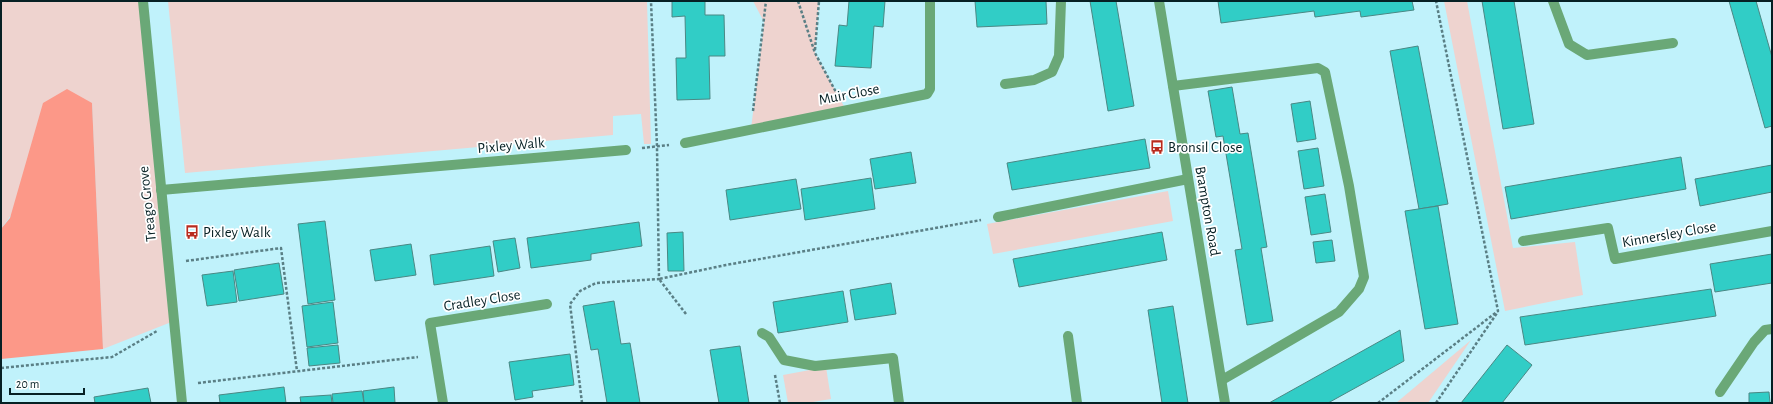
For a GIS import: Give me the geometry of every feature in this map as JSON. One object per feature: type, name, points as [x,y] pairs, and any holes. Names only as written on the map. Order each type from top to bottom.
[{"type":"street","name":"Treago Grove","points":[[143,1],[182,403]]},
{"type":"street","name":"Muir Close","points":[[685,143],[927,94],[930,89],[930,1]]},
{"type":"street","points":[[1005,84],[1034,80],[1052,72],[1059,56],[1061,1]]},
{"type":"street","name":"Brampton Road","points":[[1159,1],[1225,403]]},
{"type":"street","points":[[1553,1],[1569,44],[1587,55],[1673,43]]},
{"type":"street","points":[[1173,86],[1318,68],[1325,72],[1349,186],[1364,277],[1359,289],[1339,312],[1222,380]]},
{"type":"street","name":"Pixley Walk","points":[[161,190],[626,150]]},
{"type":"street","points":[[998,217],[1188,179]]},
{"type":"street","name":"Kinnersley Close","points":[[1523,241],[1608,228],[1615,259],[1772,231]]},
{"type":"street","name":"Cradley Close","points":[[443,403],[430,323],[547,304]]},
{"type":"street","points":[[1720,392],[1754,342],[1765,330],[1772,329]]},
{"type":"street","points":[[762,332],[769,338],[784,360],[815,366],[893,358],[899,403]]},
{"type":"street","points":[[1068,336],[1076,403]]},
{"type":"path","points":[[651,1],[657,147],[659,279],[686,314]]},
{"type":"path","points":[[751,129],[766,1]]},
{"type":"path","points":[[798,1],[815,53],[846,110]]},
{"type":"path","points":[[815,53],[819,1]]},
{"type":"path","points":[[1436,1],[1498,311],[1436,403]]},
{"type":"path","points":[[626,150],[685,143]]},
{"type":"path","points":[[582,403],[570,304],[580,291],[596,282],[659,279],[726,265],[998,217]]},
{"type":"path","points":[[168,263],[280,248],[297,371]]},
{"type":"path","points":[[1378,403],[1498,311]]},
{"type":"path","points":[[1,368],[112,357],[174,320]]},
{"type":"path","points":[[180,385],[436,355]]},
{"type":"shaded area","points":[[1,1],[143,1],[174,321],[103,349],[92,103],[1,229]]},
{"type":"shaded area","points":[[168,1],[647,1],[651,144],[644,144],[641,114],[613,116],[613,135],[185,173]]},
{"type":"shaded area","points":[[753,1],[819,1],[815,53],[846,110],[751,129],[764,22]]},
{"type":"shaded area","points":[[1444,1],[1467,1],[1513,248],[1575,242],[1583,295],[1505,311]]},
{"type":"shaded area","points":[[67,89],[92,103],[103,349],[1,359],[1,229],[10,218],[43,103]]},
{"type":"shaded area","points":[[1168,191],[1173,221],[993,254],[987,224]]},
{"type":"shaded area","points":[[1471,340],[1428,403],[1396,403]]},
{"type":"shaded area","points":[[826,367],[831,399],[807,403],[788,403],[783,375]]},
{"type":"building","points":[[672,1],[705,1],[705,15],[724,15],[725,56],[709,56],[710,99],[677,100],[676,58],[686,58],[685,16],[672,17]]},
{"type":"building","points":[[849,1],[885,1],[883,27],[874,26],[871,68],[835,66],[839,25],[847,26]]},
{"type":"building","points":[[975,1],[1046,1],[1047,24],[977,27]]},
{"type":"building","points":[[1090,1],[1116,1],[1134,106],[1108,111]]},
{"type":"building","points":[[1218,1],[1412,1],[1414,10],[1361,17],[1360,11],[1315,17],[1314,11],[1221,23]]},
{"type":"building","points":[[1482,1],[1514,1],[1534,124],[1503,129]]},
{"type":"building","points":[[1729,1],[1756,1],[1772,57],[1772,126],[1765,128]]},
{"type":"building","points":[[1418,46],[1448,204],[1419,209],[1390,51]]},
{"type":"building","points":[[1232,87],[1240,134],[1248,133],[1267,247],[1261,248],[1273,321],[1247,325],[1235,250],[1242,249],[1223,136],[1216,137],[1208,91]]},
{"type":"building","points":[[1310,101],[1316,139],[1297,142],[1291,104]]},
{"type":"building","points":[[1145,139],[1150,168],[1012,190],[1007,163]]},
{"type":"building","points":[[1318,148],[1324,186],[1304,189],[1298,151]]},
{"type":"building","points":[[911,152],[916,183],[875,189],[870,159]]},
{"type":"building","points":[[1681,157],[1686,189],[1511,219],[1505,187]]},
{"type":"building","points":[[1772,165],[1772,192],[1700,206],[1695,179]]},
{"type":"building","points":[[871,178],[875,209],[805,220],[801,189]]},
{"type":"building","points":[[796,179],[801,209],[730,220],[726,190]]},
{"type":"building","points":[[1325,194],[1331,232],[1311,235],[1305,197]]},
{"type":"building","points":[[1438,206],[1458,324],[1425,329],[1405,211]]},
{"type":"building","points":[[325,221],[335,300],[308,304],[298,224]]},
{"type":"building","points":[[639,222],[642,246],[591,254],[591,260],[531,268],[527,238]]},
{"type":"building","points":[[683,232],[684,271],[668,271],[667,233]]},
{"type":"building","points":[[1162,232],[1167,260],[1019,287],[1013,259]]},
{"type":"building","points":[[515,238],[520,268],[498,272],[493,241]]},
{"type":"building","points":[[1332,240],[1335,261],[1316,263],[1313,242]]},
{"type":"building","points":[[411,244],[416,275],[375,281],[370,250]]},
{"type":"building","points":[[490,246],[494,276],[434,285],[430,255]]},
{"type":"building","points":[[1772,254],[1772,283],[1715,292],[1710,264]]},
{"type":"building","points":[[279,263],[284,294],[239,301],[234,270]]},
{"type":"building","points":[[233,271],[237,302],[207,306],[202,275]]},
{"type":"building","points":[[891,283],[896,314],[855,320],[850,290]]},
{"type":"building","points":[[1711,289],[1716,316],[1525,345],[1520,317]]},
{"type":"building","points":[[843,291],[848,322],[778,333],[773,302]]},
{"type":"building","points":[[614,301],[621,344],[630,343],[640,403],[607,403],[598,349],[591,350],[583,306]]},
{"type":"building","points":[[333,302],[338,343],[307,347],[302,306]]},
{"type":"building","points":[[1173,306],[1188,403],[1162,403],[1148,310]]},
{"type":"building","points":[[1400,330],[1404,361],[1328,403],[1269,403]]},
{"type":"building","points":[[338,345],[340,363],[309,366],[307,348]]},
{"type":"building","points":[[1507,345],[1532,365],[1502,403],[1461,403]]},
{"type":"building","points":[[740,346],[749,403],[719,403],[710,350]]},
{"type":"building","points":[[570,354],[574,385],[532,391],[533,397],[515,400],[509,362]]},
{"type":"building","points":[[284,387],[286,403],[220,403],[219,395]]},
{"type":"building","points":[[394,387],[395,403],[364,403],[363,391]]},
{"type":"building","points":[[148,388],[151,403],[95,403],[94,397]]},
{"type":"building","points":[[362,391],[364,403],[333,403],[332,394]]},
{"type":"building","points":[[1769,392],[1770,403],[1749,403],[1749,393]]},
{"type":"building","points":[[331,395],[332,403],[301,403],[300,397]]},
{"type":"place","name":"Bronsil Close","points":[[1157,147]]},
{"type":"place","name":"Pixley Walk","points":[[192,232]]}]
